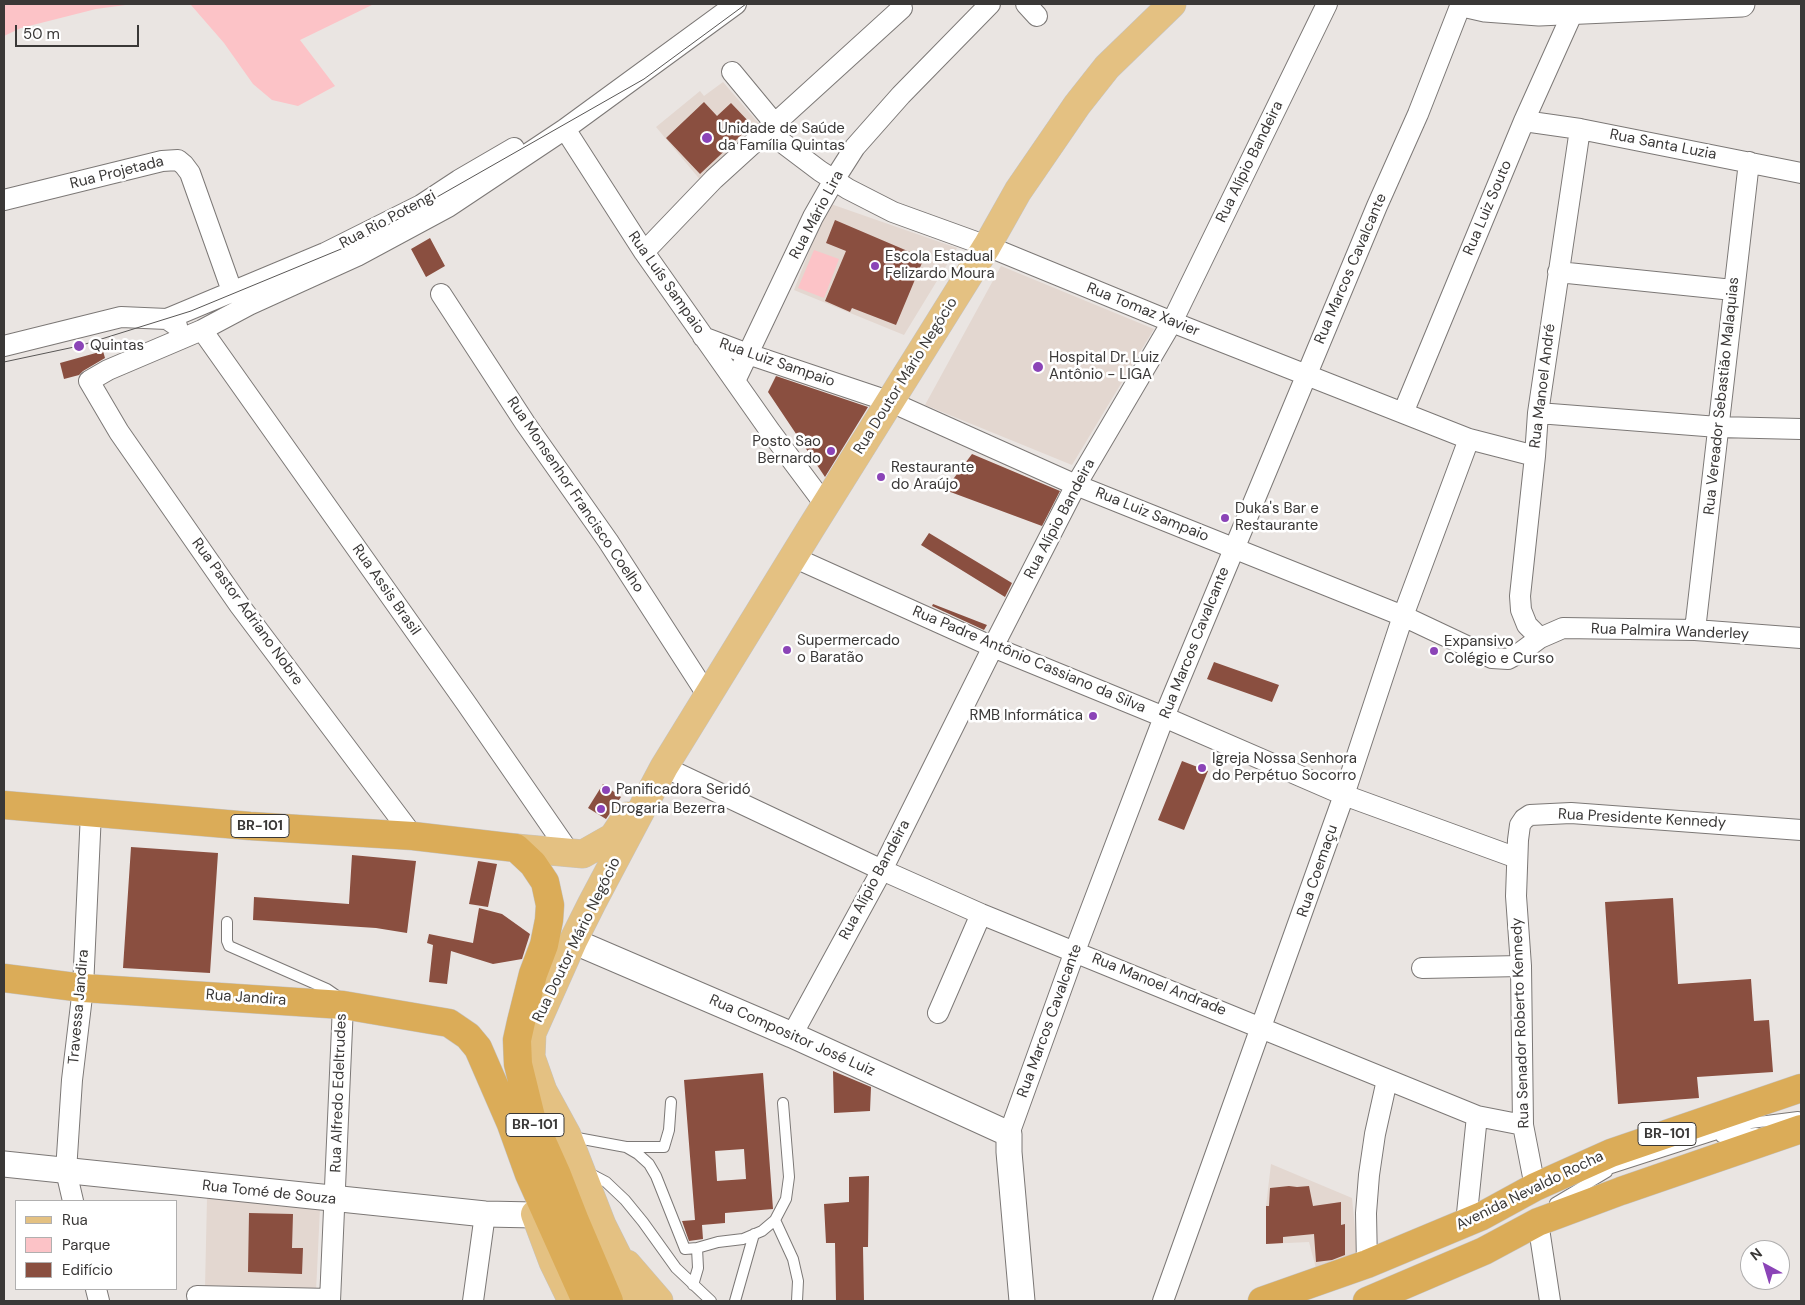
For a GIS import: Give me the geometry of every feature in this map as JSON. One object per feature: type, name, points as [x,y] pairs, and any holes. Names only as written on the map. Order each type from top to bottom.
[{"type":"highway","name":"BR-101","points":[[4,805],[250,826],[413,836],[516,848]]},
{"type":"highway","name":"Rua Doutor Mário Negócio","points":[[516,848],[533,864],[545,882],[550,905],[544,945],[533,974],[517,1040],[518,1064],[531,1117],[558,1175],[555,1222]]},
{"type":"highway","name":"Rua Jandira","points":[[4,978],[83,988],[342,1005],[450,1023],[468,1036],[478,1048],[511,1124],[529,1174],[555,1222]]},
{"type":"highway","points":[[518,1064],[539,1101],[573,1171]]},
{"type":"highway","name":"Avenida Nevaldo Rocha","points":[[1262,1301],[1366,1264],[1466,1223],[1575,1168],[1611,1153],[1801,1088]]},
{"type":"highway","name":"BR-101","points":[[1367,1301],[1484,1251],[1538,1222],[1800,1120]]},
{"type":"highway","name":"BR-101","points":[[555,1222],[586,1301]]},
{"type":"highway","name":"BR-101","points":[[555,1222],[609,1301]]},
{"type":"main road","name":"Rua Doutor Mário Negócio","points":[[634,1301],[628,1279],[617,1254],[573,1171],[567,1135],[543,1091],[531,1057],[532,1033],[573,941],[664,767],[987,246],[1018,191],[1077,105],[1107,67],[1172,4]]},
{"type":"main road","name":"Rua Doutor Mário Negócio","points":[[516,848],[583,854],[612,837],[645,790],[664,767]]},
{"type":"main road","points":[[555,1222],[552,1262],[572,1301]]},
{"type":"main road","name":"Rua Doutor Mário Negócio","points":[[617,1254],[640,1277],[659,1301]]},
{"type":"street","name":"Rua Rio Potengi","points":[[89,382],[108,370],[202,330],[249,305],[357,256],[448,207],[565,129],[736,4]]},
{"type":"street","name":"Rua Mário Lira","points":[[735,381],[813,217],[855,147],[878,120],[990,4]]},
{"type":"street","name":"Rua Alípio Bandeira","points":[[792,1035],[882,870],[1076,485],[1172,322],[1327,4]]},
{"type":"street","points":[[1462,4],[1512,12],[1574,8],[1742,4]]},
{"type":"street","name":"Rua Marcos Cavalcante","points":[[1022,1301],[1009,1134],[1075,951],[1164,717],[1377,206],[1418,114],[1462,4]]},
{"type":"street","points":[[644,252],[714,179],[902,8]]},
{"type":"street","name":"Rua Luiz Souto","points":[[1402,413],[1524,121],[1574,8]]},
{"type":"street","name":"Rua Tomaz Xavier","points":[[732,72],[771,128],[834,180],[892,212],[987,246],[1172,322],[1470,439],[1535,456]]},
{"type":"street","name":"Rua Rio Potengi","points":[[4,346],[121,316],[167,319],[325,253],[421,205],[459,180],[577,111],[600,103]]},
{"type":"street","name":"Rua Santa Luzia","points":[[1524,121],[1580,129],[1801,173]]},
{"type":"street","name":"Rua Luís Sampaio","points":[[565,129],[644,252],[703,337],[826,506]]},
{"type":"street","name":"Rua Manoel André","points":[[1540,638],[1527,625],[1521,610],[1520,596],[1538,413],[1580,129]]},
{"type":"street","name":"Rua Projetada","points":[[4,200],[162,161],[178,160],[190,173],[232,292]]},
{"type":"street","name":"Rua Vereador Sebastião Malaquias","points":[[1695,630],[1748,162]]},
{"type":"street","points":[[1558,272],[1733,290]]},
{"type":"street","name":"Rua Monsenhor Francisco Coelho","points":[[441,294],[526,423],[608,541],[708,696]]},
{"type":"street","name":"Rua Rio Potengi","points":[[167,319],[185,328],[202,330]]},
{"type":"street","name":"Rua Assis Brasil","points":[[202,330],[569,852]]},
{"type":"street","name":"Rua Luiz Sampaio","points":[[703,337],[891,402],[1076,485],[1403,616],[1492,658],[1508,659],[1540,638]]},
{"type":"street","name":"Rua Pastor Adriano Nobre","points":[[89,382],[119,432],[240,606],[413,836]]},
{"type":"street","points":[[1538,413],[1718,427],[1801,429]]},
{"type":"street","name":"Rua Coemaçu","points":[[1163,1301],[1344,794],[1403,616],[1470,439]]},
{"type":"street","name":"Rua Padre Antônio Cassiano da Silva","points":[[793,557],[993,647],[1344,794],[1517,858]]},
{"type":"street","name":"Rua Palmira Wanderley","points":[[1540,638],[1563,628],[1695,630],[1801,638]]},
{"type":"street","name":"Rua Manoel Andrade","points":[[664,767],[882,870],[981,914],[1477,1116],[1523,1125]]},
{"type":"street","name":"Travessa Jandira","points":[[74,1200],[66,1171],[72,1080],[83,988],[90,812]]},
{"type":"street","name":"Rua Presidente Kennedy","points":[[1517,858],[1520,825],[1530,815],[1571,813],[1801,830]]},
{"type":"street","name":"Rua Senador Roberto Kennedy","points":[[1517,858],[1516,896],[1521,966],[1523,1125],[1526,1192]]},
{"type":"street","points":[[938,1013],[981,914]]},
{"type":"street","name":"Rua Compositor José Luiz","points":[[573,941],[792,1035],[1009,1134]]},
{"type":"street","points":[[1422,968],[1521,966]]},
{"type":"street","name":"Rua Alfredo Edeltrudes","points":[[330,1300],[342,1005]]},
{"type":"street","points":[[1366,1264],[1366,1213],[1369,1175],[1375,1134],[1387,1080]]},
{"type":"street","points":[[1466,1223],[1477,1116]]},
{"type":"street","name":"Rua Tomé de Souza","points":[[4,1164],[555,1222]]},
{"type":"street","points":[[473,1301],[485,1214]]},
{"type":"street","points":[[1538,1222],[1550,1301]]},
{"type":"street","points":[[197,1296],[330,1300]]},
{"type":"lane","points":[[227,922],[227,941],[229,946],[327,989],[340,998],[342,1005]]},
{"type":"lane","points":[[567,1135],[626,1147],[664,1147],[669,1130],[671,1102]]},
{"type":"lane","points":[[626,1147],[638,1154],[649,1164],[656,1176],[685,1249],[743,1239],[762,1231],[775,1220],[786,1199],[789,1177],[783,1103]]},
{"type":"lane","points":[[1526,1192],[1618,1166],[1695,1140],[1754,1133],[1800,1120]]},
{"type":"lane","points":[[1484,1251],[1505,1233],[1618,1166]]},
{"type":"lane","points":[[573,1171],[606,1182],[626,1200],[676,1268],[711,1301]]},
{"type":"lane","points":[[775,1220],[793,1260],[798,1281],[797,1301]]},
{"type":"lane","points":[[735,1301],[754,1234]]},
{"type":"lane","points":[[693,1286],[698,1268],[697,1248]]},
{"type":"shaded area","name":"Unidade de Saúde da Família Quintas","points":[[723,82],[761,126],[702,182],[656,127],[700,91],[704,96]]},
{"type":"shaded area","name":"Escola Estadual Felizardo Moura","points":[[828,203],[957,248],[904,335],[794,290]]},
{"type":"shaded area","name":"Hospital Dr. Luiz Antônio - LIGA","points":[[1001,266],[1154,329],[1072,465],[925,405]]},
{"type":"shaded area","points":[[1271,1164],[1352,1198],[1358,1258],[1317,1272],[1309,1242],[1266,1244],[1266,1206]]},
{"type":"shaded area","points":[[207,1198],[320,1208],[316,1292],[205,1288]]},
{"type":"green space","points":[[4,4],[133,4],[96,9],[21,28],[4,36]]},
{"type":"green space","points":[[174,4],[374,4],[300,40],[335,86],[298,106],[272,100],[253,84],[224,43],[191,5]]},
{"type":"green space","points":[[814,250],[839,259],[824,298],[798,288]]},
{"type":"building","points":[[704,102],[717,116],[731,103],[752,125],[700,174],[666,138]]},
{"type":"building","points":[[835,220],[924,258],[896,325],[852,308],[850,312],[825,301],[846,251],[826,243]]},
{"type":"building","points":[[430,238],[445,266],[426,277],[411,249]]},
{"type":"building","name":"Quintas","points":[[103,351],[105,358],[79,375],[64,379],[60,363]]},
{"type":"building","name":"Posto Sao Bernardo","points":[[776,376],[868,407],[825,477],[768,392]]},
{"type":"building","points":[[972,454],[1060,491],[1042,526],[945,490]]},
{"type":"building","points":[[929,533],[1012,583],[1005,597],[921,545]]},
{"type":"building","points":[[933,604],[987,625],[984,630],[932,606]]},
{"type":"building","points":[[1214,662],[1279,685],[1272,702],[1207,679]]},
{"type":"building","points":[[1182,761],[1208,771],[1184,830],[1158,820]]},
{"type":"building","points":[[603,784],[621,797],[606,819],[588,808]]},
{"type":"building","points":[[131,847],[218,853],[210,973],[123,968]]},
{"type":"building","points":[[352,855],[416,861],[407,933],[376,928],[253,920],[254,897],[349,904]]},
{"type":"building","points":[[478,861],[497,864],[488,907],[469,904]]},
{"type":"building","points":[[1673,898],[1678,984],[1751,979],[1754,1021],[1769,1020],[1773,1072],[1697,1077],[1699,1098],[1618,1104],[1605,902]]},
{"type":"building","points":[[479,908],[502,914],[530,934],[522,959],[493,964],[451,951],[447,984],[429,982],[433,945],[427,943],[429,934],[473,943]]},
{"type":"building","points":[[833,1071],[871,1087],[870,1111],[834,1113]]},
{"type":"building","points":[[763,1073],[773,1209],[725,1213],[725,1223],[702,1225],[703,1239],[689,1241],[682,1221],[695,1220],[684,1080]],"holes":[[[744,1149],[746,1179],[717,1181],[715,1151]]]},
{"type":"building","points":[[869,1176],[868,1247],[863,1247],[864,1301],[836,1301],[835,1243],[826,1243],[824,1204],[849,1202],[849,1177]]},
{"type":"building","points":[[1309,1186],[1313,1206],[1341,1202],[1341,1225],[1345,1224],[1345,1255],[1332,1260],[1316,1262],[1314,1234],[1283,1237],[1283,1243],[1266,1244],[1266,1206],[1269,1206],[1270,1188]]},
{"type":"building","points":[[249,1213],[293,1214],[292,1248],[303,1248],[302,1274],[248,1272]]},
{"type":"tram line","points":[[4,362],[79,346],[191,311],[358,242],[644,79],[746,4]]},
{"type":"place","name":"Unidade de Saúde da Família Quintas","points":[[707,138]]},
{"type":"place","name":"Escola Estadual Felizardo Moura","points":[[875,266]]},
{"type":"place","name":"Quintas","points":[[79,346]]},
{"type":"place","name":"Hospital Dr. Luiz Antônio - LIGA","points":[[1038,367]]},
{"type":"place","name":"Posto Sao Bernardo","points":[[831,451]]},
{"type":"place","name":"Restaurante do Araújo","points":[[881,477]]},
{"type":"place","name":"Duka's Bar e Restaurante","points":[[1225,518]]},
{"type":"place","name":"Supermercado o Baratão","points":[[787,650]]},
{"type":"place","name":"Expansivo Colégio e Curso","points":[[1434,651]]},
{"type":"place","name":"RMB Informática","points":[[1093,716]]},
{"type":"place","name":"Igreja Nossa Senhora do Perpétuo Socorro","points":[[1202,768]]},
{"type":"place","name":"Panificadora Seridó","points":[[606,790]]},
{"type":"place","name":"Drogaria Bezerra","points":[[601,809]]}]
